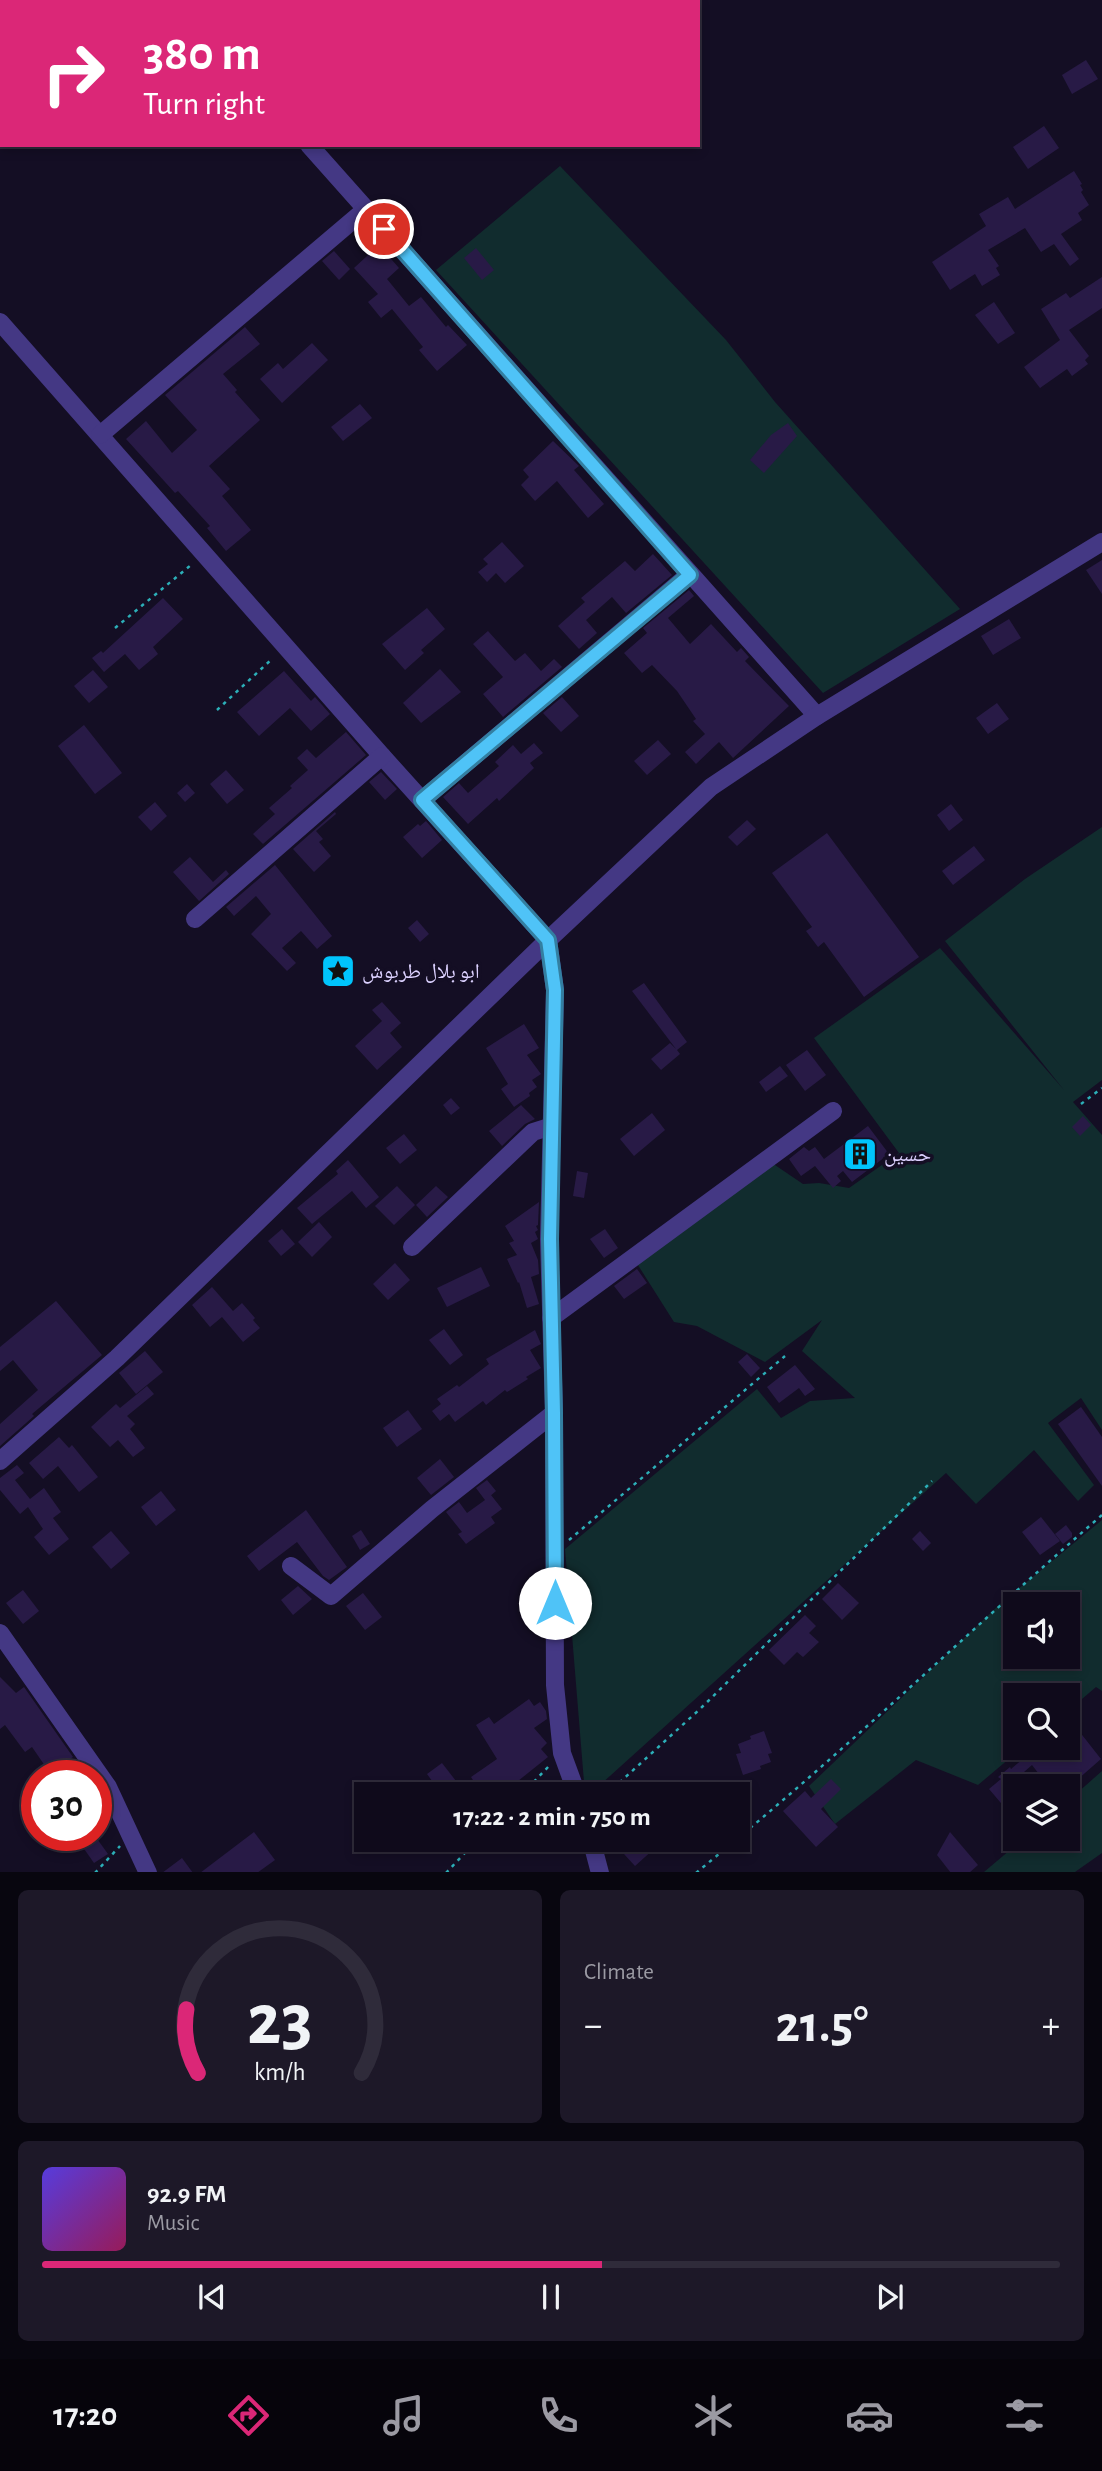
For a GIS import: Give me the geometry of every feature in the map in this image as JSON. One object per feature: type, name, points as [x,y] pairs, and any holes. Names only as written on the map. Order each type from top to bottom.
[{"type":"street","points":[[311,147],[817,716]]},
{"type":"street","points":[[100,435],[366,209]]},
{"type":"street","points":[[0,322],[382,756],[548,940],[555,990],[550,1239],[555,1685],[562,1753],[573,1782]]},
{"type":"street","points":[[0,1461],[117,1358],[548,940],[711,787],[817,716],[1102,542]]},
{"type":"street","points":[[422,800],[690,575]]},
{"type":"street","points":[[195,919],[382,756]]},
{"type":"street","points":[[551,1318],[833,1111]]},
{"type":"street","points":[[412,1247],[533,1132],[552,1126]]},
{"type":"street","points":[[291,1566],[331,1596],[432,1508],[554,1413]]},
{"type":"street","points":[[0,1633],[108,1787],[148,1872]]},
{"type":"street","points":[[595,1852],[600,1872]]},
{"type":"path","points":[[115,628],[204,554]]},
{"type":"path","points":[[217,710],[285,646]]},
{"type":"path","points":[[1080,1104],[1102,1088]]},
{"type":"path","points":[[554,1548],[572,1538],[785,1356]]},
{"type":"path","points":[[620,1782],[700,1709],[932,1481]]},
{"type":"path","points":[[750,1828],[801,1786],[1000,1604],[1102,1515]]},
{"type":"path","points":[[534,1782],[562,1753]]},
{"type":"path","points":[[96,1872],[131,1833]]},
{"type":"path","points":[[446,1872],[465,1852]]},
{"type":"path","points":[[696,1872],[721,1852]]},
{"type":"green space","points":[[560,166],[726,340],[775,402],[960,609],[823,693],[436,270]]},
{"type":"green space","points":[[1102,827],[1102,1080],[1073,1102],[1102,1135],[1102,1430],[1081,1398],[1048,1423],[1094,1485],[1078,1501],[1034,1450],[976,1504],[946,1473],[603,1782],[584,1782],[565,1549],[757,1389],[781,1418],[810,1401],[855,1398],[802,1351],[822,1320],[765,1362],[697,1326],[674,1322],[636,1262],[772,1163],[803,1184],[819,1183],[849,1188],[899,1153],[814,1038],[940,948],[1064,1090],[945,941],[1025,879]]},
{"type":"green space","points":[[1102,1520],[1102,1691],[1096,1687],[1080,1701],[1080,1683],[1003,1683],[1003,1760],[1008,1760],[978,1785],[916,1760],[835,1824],[809,1786],[1003,1602],[1003,1669],[1080,1669],[1080,1592],[1015,1592]]},
{"type":"green space","points":[[1102,1771],[1102,1853],[1075,1872],[984,1872],[1009,1851],[1080,1851],[1080,1790]]},
{"type":"building","points":[[1086,60],[1098,79],[1072,94],[1062,75]]},
{"type":"building","points":[[1044,126],[1059,148],[1028,169],[1013,147]]},
{"type":"building","points":[[1074,171],[1089,205],[1078,213],[1082,220],[1061,234],[1079,259],[1070,266],[1054,244],[1041,252],[1025,228],[988,250],[999,266],[996,268],[1000,275],[982,286],[975,274],[950,290],[932,262],[986,226],[979,214],[1008,197],[1015,209]]},
{"type":"building","points":[[379,245],[399,268],[387,279],[409,306],[421,297],[446,327],[448,325],[467,345],[437,371],[419,350],[423,347],[392,309],[381,318],[368,302],[378,294],[354,268]]},
{"type":"building","points":[[476,248],[494,270],[482,280],[464,258]]},
{"type":"building","points":[[334,251],[350,269],[339,280],[322,261]]},
{"type":"building","points":[[1102,277],[1102,308],[1069,330],[1089,356],[1085,360],[1088,364],[1072,376],[1067,369],[1040,388],[1024,367],[1060,340],[1041,309],[1066,293],[1070,298]]},
{"type":"building","points":[[994,302],[1015,333],[998,344],[975,315]]},
{"type":"building","points":[[245,327],[260,344],[223,374],[260,420],[209,466],[230,489],[222,496],[251,530],[226,551],[207,528],[210,526],[178,491],[175,493],[126,439],[146,421],[172,453],[197,430],[165,395]]},
{"type":"building","points":[[312,343],[328,360],[282,403],[260,379],[278,363],[283,369]]},
{"type":"building","points":[[360,404],[372,418],[343,441],[331,427]]},
{"type":"building","points":[[788,423],[797,436],[764,473],[750,460],[771,435]]},
{"type":"building","points":[[553,441],[579,466],[574,470],[604,504],[588,518],[557,481],[535,501],[521,485],[529,477],[523,470]]},
{"type":"building","points":[[502,542],[524,566],[505,583],[496,573],[487,582],[478,572],[488,564],[483,559]]},
{"type":"building","points":[[653,554],[672,575],[626,613],[612,597],[586,620],[597,633],[579,649],[558,626],[585,602],[581,598],[625,561],[635,571]]},
{"type":"building","points":[[1102,560],[1102,594],[1086,570]]},
{"type":"building","points":[[689,590],[694,596],[668,618],[690,644],[711,624],[737,652],[741,648],[749,657],[745,661],[789,706],[733,758],[719,742],[696,764],[685,752],[705,734],[693,721],[696,719],[677,691],[652,665],[642,673],[624,653],[647,633],[643,628]]},
{"type":"building","points":[[163,598],[183,619],[153,647],[158,654],[139,670],[125,654],[104,672],[92,658],[101,651],[103,653]]},
{"type":"building","points":[[427,608],[445,629],[421,650],[424,653],[405,670],[382,644]]},
{"type":"building","points":[[1009,619],[1021,638],[993,655],[981,636]]},
{"type":"building","points":[[488,631],[515,661],[525,653],[541,671],[554,659],[562,667],[503,717],[483,694],[503,677],[473,644]]},
{"type":"building","points":[[440,669],[461,692],[421,723],[403,703]]},
{"type":"building","points":[[93,670],[108,687],[89,703],[74,686]]},
{"type":"building","points":[[284,671],[311,701],[315,697],[330,714],[311,731],[290,708],[259,736],[237,712]]},
{"type":"building","points":[[562,697],[579,716],[561,732],[543,713]]},
{"type":"building","points":[[997,703],[1009,719],[988,734],[976,718]]},
{"type":"building","points":[[84,725],[122,773],[95,794],[58,746]]},
{"type":"building","points":[[346,732],[366,755],[263,844],[253,834],[275,814],[269,808],[308,770],[297,758],[307,749],[316,758]]},
{"type":"building","points":[[658,740],[671,754],[647,775],[634,761]]},
{"type":"building","points":[[534,743],[543,753],[530,763],[534,768],[499,801],[497,798],[468,824],[443,797],[459,783],[468,793],[499,766],[495,762],[513,745],[521,754]]},
{"type":"building","points":[[226,770],[244,790],[227,804],[210,784]]},
{"type":"building","points":[[381,772],[397,789],[385,800],[369,782]]},
{"type":"building","points":[[187,784],[195,793],[185,802],[177,793]]},
{"type":"building","points":[[155,802],[167,816],[151,831],[138,817]]},
{"type":"building","points":[[951,804],[963,820],[949,831],[937,815]]},
{"type":"building","points":[[335,812],[336,814],[316,831],[323,839],[319,842],[331,856],[314,872],[293,849]]},
{"type":"building","points":[[747,820],[756,829],[737,846],[728,837]]},
{"type":"building","points":[[426,821],[442,840],[422,858],[403,837],[418,824],[420,826]]},
{"type":"building","points":[[827,833],[919,957],[864,997],[824,942],[818,947],[806,931],[812,927],[772,873]]},
{"type":"building","points":[[974,846],[985,860],[953,885],[942,871]]},
{"type":"building","points":[[190,857],[213,882],[226,870],[229,874],[199,901],[173,872]]},
{"type":"building","points":[[275,865],[332,936],[317,949],[301,931],[282,948],[296,963],[287,971],[251,934],[271,914],[256,896],[234,916],[226,907]]},
{"type":"building","points":[[417,920],[429,934],[420,942],[408,928]]},
{"type":"building","points":[[644,983],[687,1042],[677,1050],[680,1054],[661,1070],[651,1059],[670,1043],[676,1049],[632,991]]},
{"type":"building","points":[[382,1002],[401,1023],[390,1033],[402,1047],[377,1070],[355,1046],[382,1021],[372,1010]]},
{"type":"building","points":[[524,1024],[539,1048],[527,1055],[541,1074],[532,1080],[537,1087],[529,1093],[530,1096],[514,1107],[501,1089],[508,1084],[486,1048]]},
{"type":"building","points":[[807,1050],[826,1075],[805,1091],[786,1065]]},
{"type":"building","points":[[780,1066],[788,1076],[766,1092],[759,1082]]},
{"type":"building","points":[[451,1098],[460,1108],[451,1115],[443,1105]]},
{"type":"building","points":[[521,1105],[535,1119],[525,1124],[502,1146],[489,1131]]},
{"type":"building","points":[[652,1113],[665,1130],[634,1156],[620,1139]]},
{"type":"building","points":[[1083,1116],[1091,1125],[1080,1136],[1072,1127]]},
{"type":"building","name":"حسين","points":[[868,1126],[889,1154],[852,1182],[843,1171],[837,1176],[841,1181],[833,1188],[815,1166],[801,1176],[789,1159],[804,1147],[809,1151],[815,1147],[824,1159]]},
{"type":"building","points":[[404,1134],[417,1150],[400,1164],[386,1148]]},
{"type":"building","points":[[348,1160],[379,1197],[366,1208],[352,1191],[312,1224],[297,1208],[338,1174],[336,1171]]},
{"type":"building","points":[[577,1171],[588,1173],[584,1198],[573,1196]]},
{"type":"building","points":[[397,1186],[415,1205],[394,1225],[375,1206]]},
{"type":"building","points":[[436,1186],[448,1197],[427,1217],[416,1205]]},
{"type":"building","points":[[539,1202],[536,1226],[538,1230],[535,1232],[538,1239],[531,1243],[538,1260],[539,1274],[531,1277],[539,1304],[527,1308],[519,1282],[507,1259],[517,1255],[509,1243],[514,1241],[505,1226]]},
{"type":"building","points":[[319,1222],[332,1237],[312,1257],[298,1242]]},
{"type":"building","points":[[282,1229],[295,1244],[281,1256],[268,1241]]},
{"type":"building","points":[[605,1229],[618,1248],[604,1258],[590,1239]]},
{"type":"building","points":[[395,1263],[410,1280],[388,1300],[373,1284]]},
{"type":"building","points":[[481,1267],[490,1286],[447,1307],[437,1288]]},
{"type":"building","points":[[637,1269],[647,1283],[624,1299],[614,1286]]},
{"type":"building","points":[[212,1287],[233,1311],[242,1303],[255,1318],[253,1320],[260,1328],[243,1342],[222,1317],[210,1327],[192,1305]]},
{"type":"building","points":[[56,1301],[102,1355],[32,1414],[34,1416],[0,1446],[0,1424],[38,1390],[13,1360],[0,1371],[0,1347]]},
{"type":"building","points":[[444,1329],[463,1355],[450,1365],[429,1340]]},
{"type":"building","points":[[535,1330],[541,1344],[530,1350],[541,1368],[486,1405],[483,1401],[455,1422],[449,1414],[440,1421],[432,1411],[441,1404],[437,1399],[457,1385],[459,1387],[489,1364],[486,1359]]},
{"type":"building","points":[[145,1351],[163,1372],[136,1394],[119,1373]]},
{"type":"building","points":[[747,1354],[760,1368],[751,1377],[738,1362]]},
{"type":"building","points":[[795,1365],[815,1389],[805,1396],[799,1388],[779,1403],[767,1387]]},
{"type":"building","points":[[147,1386],[154,1394],[127,1416],[135,1424],[130,1429],[145,1448],[133,1457],[118,1440],[110,1447],[91,1427],[116,1404],[120,1408]]},
{"type":"building","points":[[1081,1407],[1102,1437],[1102,1486],[1058,1424]]},
{"type":"building","points":[[408,1410],[422,1429],[397,1447],[383,1428]]},
{"type":"building","points":[[59,1437],[69,1448],[72,1445],[98,1477],[79,1492],[58,1466],[43,1479],[29,1463]]},
{"type":"building","points":[[440,1459],[454,1477],[431,1495],[417,1478]]},
{"type":"building","points":[[17,1465],[24,1473],[15,1480],[30,1499],[44,1488],[61,1512],[53,1518],[69,1539],[49,1555],[34,1537],[43,1529],[28,1507],[20,1514],[0,1490],[0,1478]]},
{"type":"building","points":[[487,1480],[496,1491],[491,1495],[502,1509],[491,1517],[495,1523],[466,1544],[458,1534],[462,1532],[446,1512],[459,1502],[467,1513],[485,1500],[476,1488]]},
{"type":"building","points":[[161,1491],[176,1510],[156,1526],[141,1507]]},
{"type":"building","points":[[306,1510],[347,1567],[329,1580],[297,1542],[259,1571],[247,1556]]},
{"type":"building","points":[[1041,1517],[1060,1541],[1040,1555],[1022,1532]]},
{"type":"building","points":[[1066,1525],[1072,1537],[1063,1544],[1055,1534]]},
{"type":"building","points":[[361,1530],[370,1544],[360,1550],[352,1536]]},
{"type":"building","points":[[111,1531],[130,1553],[111,1569],[92,1547]]},
{"type":"building","points":[[920,1531],[931,1543],[923,1551],[912,1539]]},
{"type":"building","points":[[838,1583],[859,1603],[842,1620],[822,1599]]},
{"type":"building","points":[[298,1586],[312,1599],[293,1615],[281,1600]]},
{"type":"building","points":[[23,1590],[39,1611],[23,1624],[6,1603]]},
{"type":"building","points":[[363,1593],[382,1617],[365,1630],[346,1606]]},
{"type":"building","points":[[805,1615],[816,1626],[809,1633],[819,1642],[803,1657],[797,1652],[784,1665],[769,1650]]},
{"type":"building","points":[[0,1677],[16,1693],[24,1687],[73,1757],[68,1760],[41,1760],[32,1747],[25,1752],[5,1725],[0,1729]]},
{"type":"building","points":[[529,1699],[534,1706],[540,1702],[546,1711],[547,1719],[534,1728],[547,1743],[541,1749],[548,1757],[517,1782],[474,1782],[471,1777],[497,1759],[476,1725],[489,1717],[494,1724]]},
{"type":"building","points":[[764,1731],[772,1753],[768,1754],[771,1762],[760,1766],[761,1769],[743,1775],[736,1754],[741,1753],[738,1744]]},
{"type":"building","points":[[1080,1732],[1101,1759],[1080,1777],[1080,1774],[1039,1774],[1032,1765],[1022,1774],[1003,1774],[1003,1805],[989,1789],[1001,1779],[998,1777],[1010,1767],[1011,1769],[1022,1760],[1080,1760]]},
{"type":"building","points":[[442,1763],[456,1781],[433,1782],[427,1774]]},
{"type":"building","points":[[831,1779],[841,1789],[821,1809],[838,1827],[816,1847],[783,1811],[805,1791],[811,1798]]},
{"type":"building","points":[[254,1832],[275,1860],[258,1872],[201,1872]]},
{"type":"building","points":[[950,1832],[978,1865],[970,1872],[950,1872],[937,1855]]},
{"type":"building","points":[[86,1851],[106,1851],[108,1854],[94,1863]]},
{"type":"building","points":[[626,1852],[651,1852],[635,1866],[624,1854]]},
{"type":"building","points":[[182,1858],[192,1872],[163,1872]]},
{"type":"place","name":"ابو بلال طربوش","points":[[338,971]]},
{"type":"place","name":"حسين","points":[[860,1154]]},
{"type":"route","points":[[384,229],[690,575],[422,800],[548,940],[555,990],[550,1239],[555,1603]]}]
